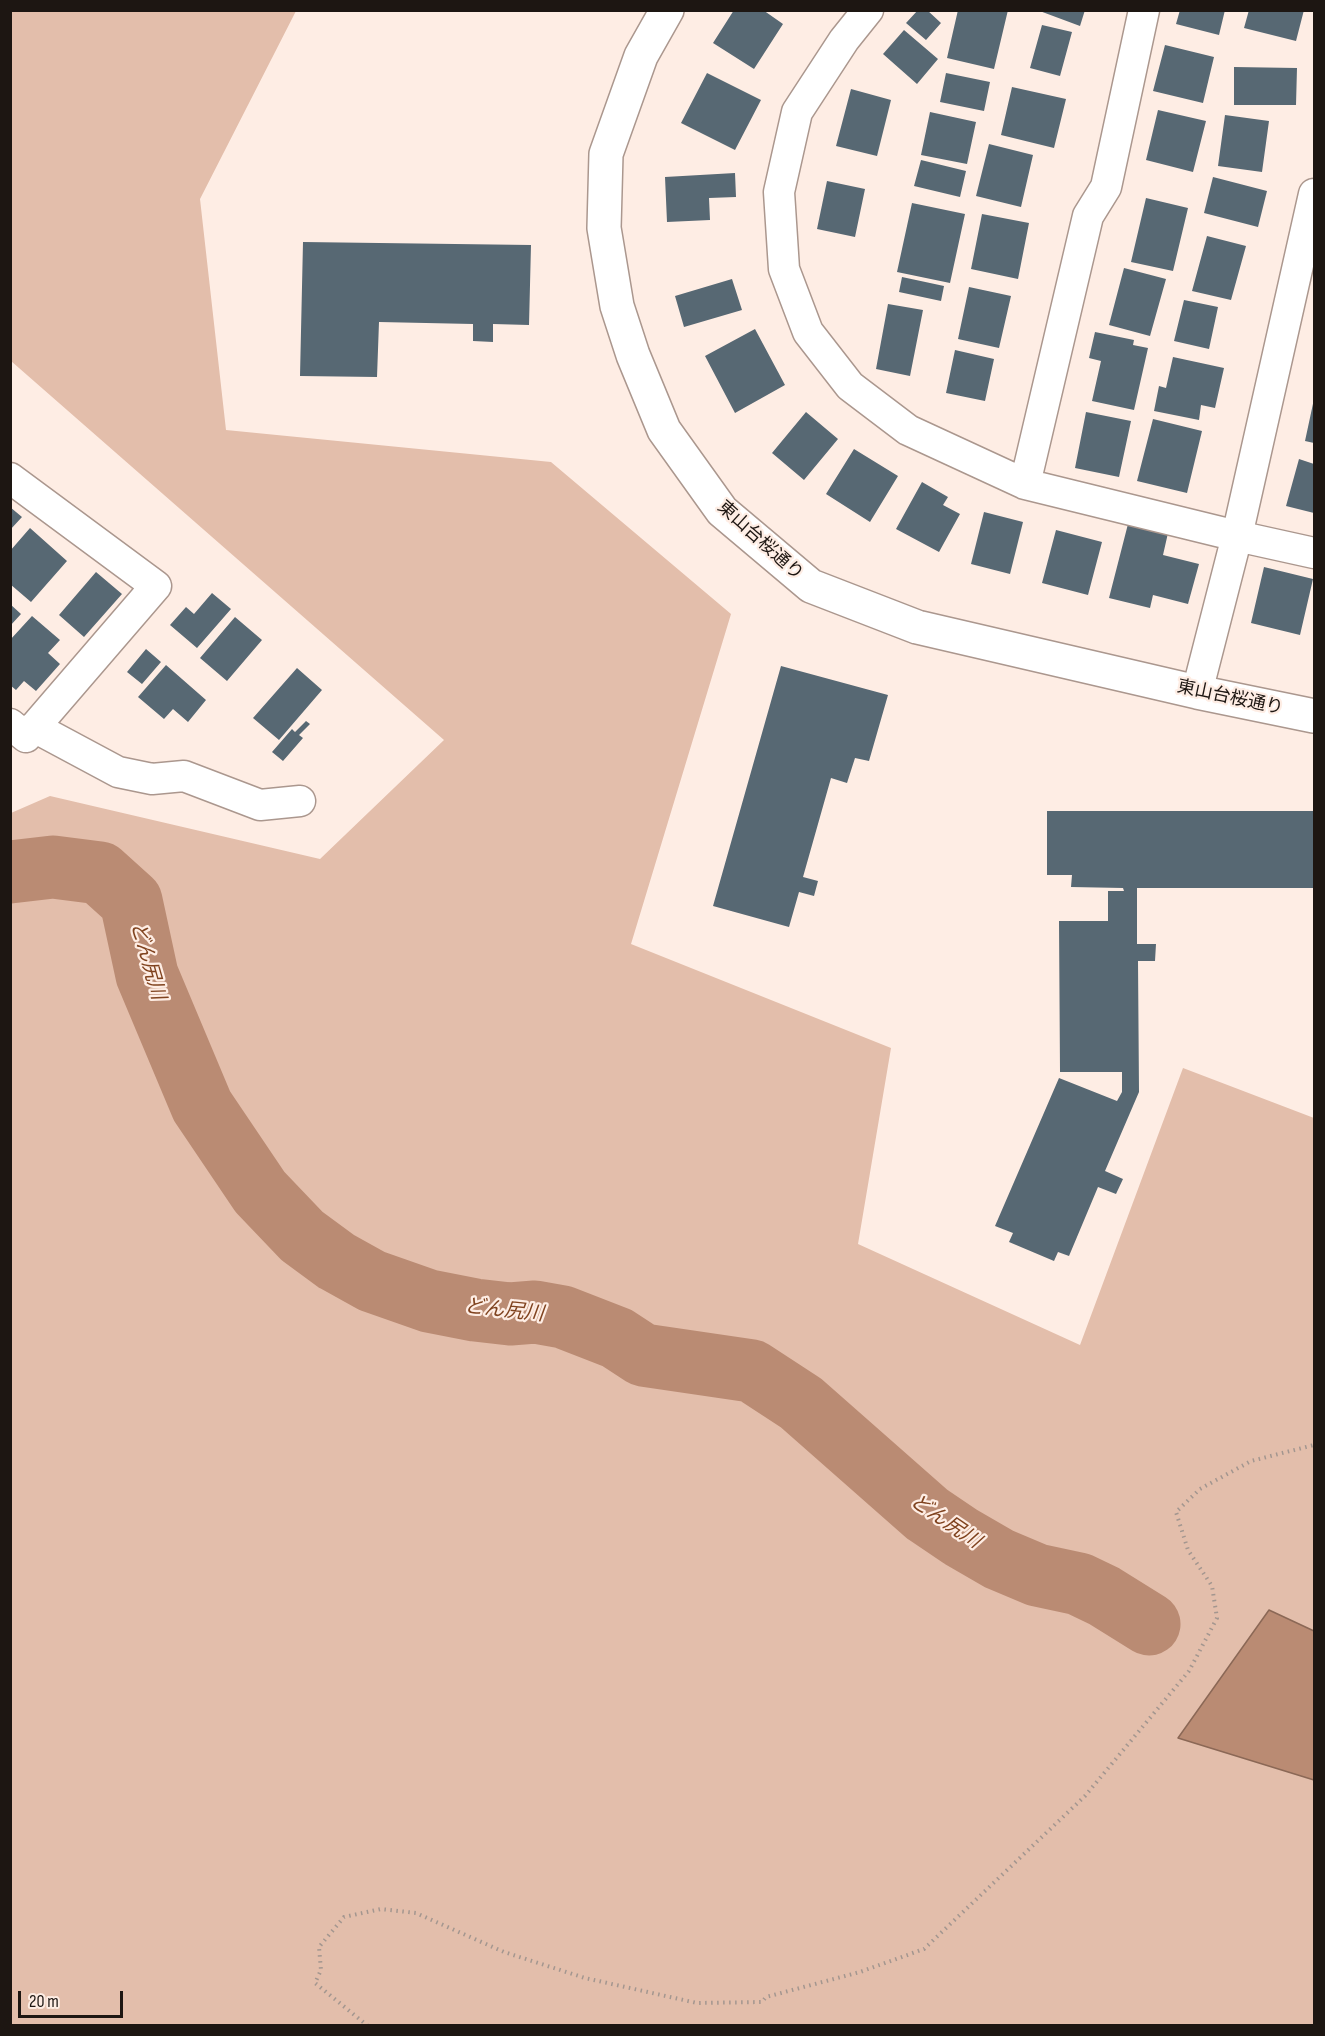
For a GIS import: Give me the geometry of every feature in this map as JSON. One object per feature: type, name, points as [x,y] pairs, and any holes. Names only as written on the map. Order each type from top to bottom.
[{"type":"street","name":"東山台桜通り","points":[[667,10],[641,56],[606,154],[604,228],[617,306],[633,355],[663,430],[722,511],[811,586],[917,627],[1197,692],[1314,716]]},
{"type":"street","points":[[868,10],[844,40],[797,112],[779,192],[784,269],[808,332],[850,386],[908,430],[1025,484],[1314,553]]},
{"type":"street","points":[[1025,484],[1088,216],[1106,187],[1144,10]]},
{"type":"street","points":[[1197,692],[1237,536],[1314,194]]},
{"type":"street","points":[[10,478],[156,586],[22,726],[118,772],[152,779],[184,776],[260,805],[300,801]]},
{"type":"path","points":[[368,2025],[315,1983],[321,1970],[319,1947],[344,1917],[381,1909],[416,1913],[504,1952],[585,1978],[697,2003],[762,2002],[766,1997],[860,1972],[924,1949],[1085,1796],[1190,1671],[1217,1618],[1212,1586],[1188,1550],[1176,1512],[1200,1489],[1251,1461],[1314,1445]]},
{"type":"shaded area","points":[[11,11],[296,11],[200,199],[226,430],[551,462],[731,614],[631,944],[891,1048],[858,1244],[1080,1345],[1183,1068],[1314,1118],[1314,2025],[11,2025],[11,813],[50,796],[320,859],[444,740],[11,361]]},
{"type":"shaded area","points":[[1269,1610],[1314,1631],[1314,1780],[1178,1738]]},
{"type":"building","points":[[734,10],[763,10],[783,24],[754,69],[713,43]]},
{"type":"building","points":[[918,10],[927,10],[941,23],[926,40],[906,23]]},
{"type":"building","points":[[958,10],[1008,10],[994,69],[947,58]]},
{"type":"building","points":[[1037,10],[1085,10],[1080,26]]},
{"type":"building","points":[[1180,10],[1225,10],[1219,35],[1176,24]]},
{"type":"building","points":[[1249,10],[1304,10],[1296,41],[1244,28]]},
{"type":"building","points":[[1042,25],[1072,32],[1060,76],[1030,68]]},
{"type":"building","points":[[904,30],[938,59],[917,84],[883,54]]},
{"type":"building","points":[[1165,45],[1214,57],[1203,103],[1153,91]]},
{"type":"building","points":[[1234,67],[1297,68],[1296,105],[1234,105]]},
{"type":"building","points":[[707,73],[761,100],[735,150],[681,123]]},
{"type":"building","points":[[946,73],[990,82],[984,111],[940,102]]},
{"type":"building","points":[[1012,87],[1066,99],[1054,148],[1001,135]]},
{"type":"building","points":[[851,89],[891,100],[877,156],[836,146]]},
{"type":"building","points":[[1158,110],[1206,121],[1193,172],[1146,160]]},
{"type":"building","points":[[930,112],[976,122],[967,164],[921,155]]},
{"type":"building","points":[[1225,115],[1269,121],[1262,172],[1218,166]]},
{"type":"building","points":[[989,144],[1033,155],[1021,207],[976,196]]},
{"type":"building","points":[[921,160],[966,171],[960,197],[914,186]]},
{"type":"building","points":[[735,173],[736,197],[709,198],[710,220],[667,222],[665,177]]},
{"type":"building","points":[[1213,177],[1267,191],[1258,227],[1204,213]]},
{"type":"building","points":[[827,181],[865,189],[855,237],[817,229]]},
{"type":"building","points":[[1146,198],[1188,208],[1173,271],[1131,262]]},
{"type":"building","points":[[912,203],[965,214],[950,283],[897,272]]},
{"type":"building","points":[[982,214],[1029,223],[1018,279],[971,269]]},
{"type":"building","points":[[1207,236],[1246,246],[1231,300],[1192,291]]},
{"type":"building","points":[[303,242],[531,245],[529,325],[493,324],[493,342],[473,341],[473,324],[379,322],[377,377],[300,376]]},
{"type":"building","points":[[1124,268],[1166,279],[1150,336],[1109,325]]},
{"type":"building","points":[[902,277],[944,286],[941,301],[899,292]]},
{"type":"building","points":[[732,279],[742,310],[684,327],[675,296]]},
{"type":"building","points":[[969,287],[1011,296],[999,348],[958,339]]},
{"type":"building","points":[[1184,300],[1218,307],[1209,349],[1174,341]]},
{"type":"building","points":[[888,304],[923,310],[910,376],[876,369]]},
{"type":"building","points":[[755,329],[785,385],[735,413],[705,356]]},
{"type":"building","points":[[1095,332],[1134,340],[1133,345],[1148,348],[1134,410],[1092,401],[1101,361],[1089,358]]},
{"type":"building","points":[[955,350],[994,359],[985,401],[946,393]]},
{"type":"building","points":[[1173,357],[1224,368],[1215,408],[1201,405],[1199,420],[1154,411],[1159,386],[1166,388]]},
{"type":"building","points":[[1314,399],[1314,443],[1305,441]]},
{"type":"building","points":[[806,412],[838,439],[804,480],[772,453]]},
{"type":"building","points":[[1086,412],[1131,421],[1119,477],[1075,468]]},
{"type":"building","points":[[1153,419],[1202,431],[1187,493],[1137,481]]},
{"type":"building","points":[[854,449],[898,476],[870,522],[826,494]]},
{"type":"building","points":[[1299,459],[1314,464],[1314,513],[1286,506]]},
{"type":"building","points":[[922,482],[948,497],[943,505],[960,514],[939,552],[896,529]]},
{"type":"building","points":[[10,507],[22,517],[10,530]]},
{"type":"building","points":[[984,512],[1023,522],[1010,574],[971,564]]},
{"type":"building","points":[[1128,524],[1168,533],[1163,555],[1199,564],[1188,604],[1153,595],[1150,608],[1109,598]]},
{"type":"building","points":[[30,528],[67,561],[31,602],[10,584],[10,551]]},
{"type":"building","points":[[1056,530],[1102,542],[1088,595],[1042,583]]},
{"type":"building","points":[[1264,567],[1313,579],[1300,635],[1251,623]]},
{"type":"building","points":[[96,572],[122,594],[84,637],[59,615]]},
{"type":"building","points":[[212,593],[231,609],[197,648],[170,625],[186,607],[194,614]]},
{"type":"building","points":[[10,604],[21,614],[10,626]]},
{"type":"building","points":[[32,616],[60,640],[48,653],[60,664],[36,691],[24,681],[16,690],[10,685],[10,640]]},
{"type":"building","points":[[235,617],[262,640],[227,681],[200,658]]},
{"type":"building","points":[[146,649],[161,662],[142,684],[127,672]]},
{"type":"building","points":[[166,665],[206,700],[188,722],[173,709],[164,719],[138,697]]},
{"type":"building","points":[[781,666],[888,695],[869,761],[855,758],[847,783],[831,778],[803,877],[818,881],[814,896],[799,892],[789,927],[713,906]]},
{"type":"building","points":[[297,668],[322,690],[279,740],[253,718]]},
{"type":"building","points":[[306,721],[310,724],[299,735],[303,738],[283,761],[272,752],[292,729],[295,732]]},
{"type":"building","points":[[1047,811],[1314,811],[1314,888],[1137,888],[1137,944],[1156,944],[1155,961],[1138,961],[1139,1092],[1105,1171],[1123,1179],[1116,1194],[1098,1187],[1069,1256],[1058,1252],[1054,1261],[1009,1242],[1013,1233],[995,1226],[1059,1078],[1117,1101],[1122,1092],[1122,1072],[1060,1072],[1059,921],[1108,921],[1108,891],[1124,891],[1123,888],[1071,887],[1072,875],[1047,875]]},
{"type":"waterway","name":"どん尻川","points":[[10,872],[53,867],[100,873],[131,901],[147,975],[202,1106],[260,1192],[302,1236],[336,1261],[372,1281],[429,1301],[475,1310],[510,1314],[535,1312],[563,1317],[617,1338],[643,1355],[752,1371],[801,1403],[927,1514],[961,1537],[999,1559],[1037,1575],[1079,1584],[1104,1596],[1149,1624]]}]
